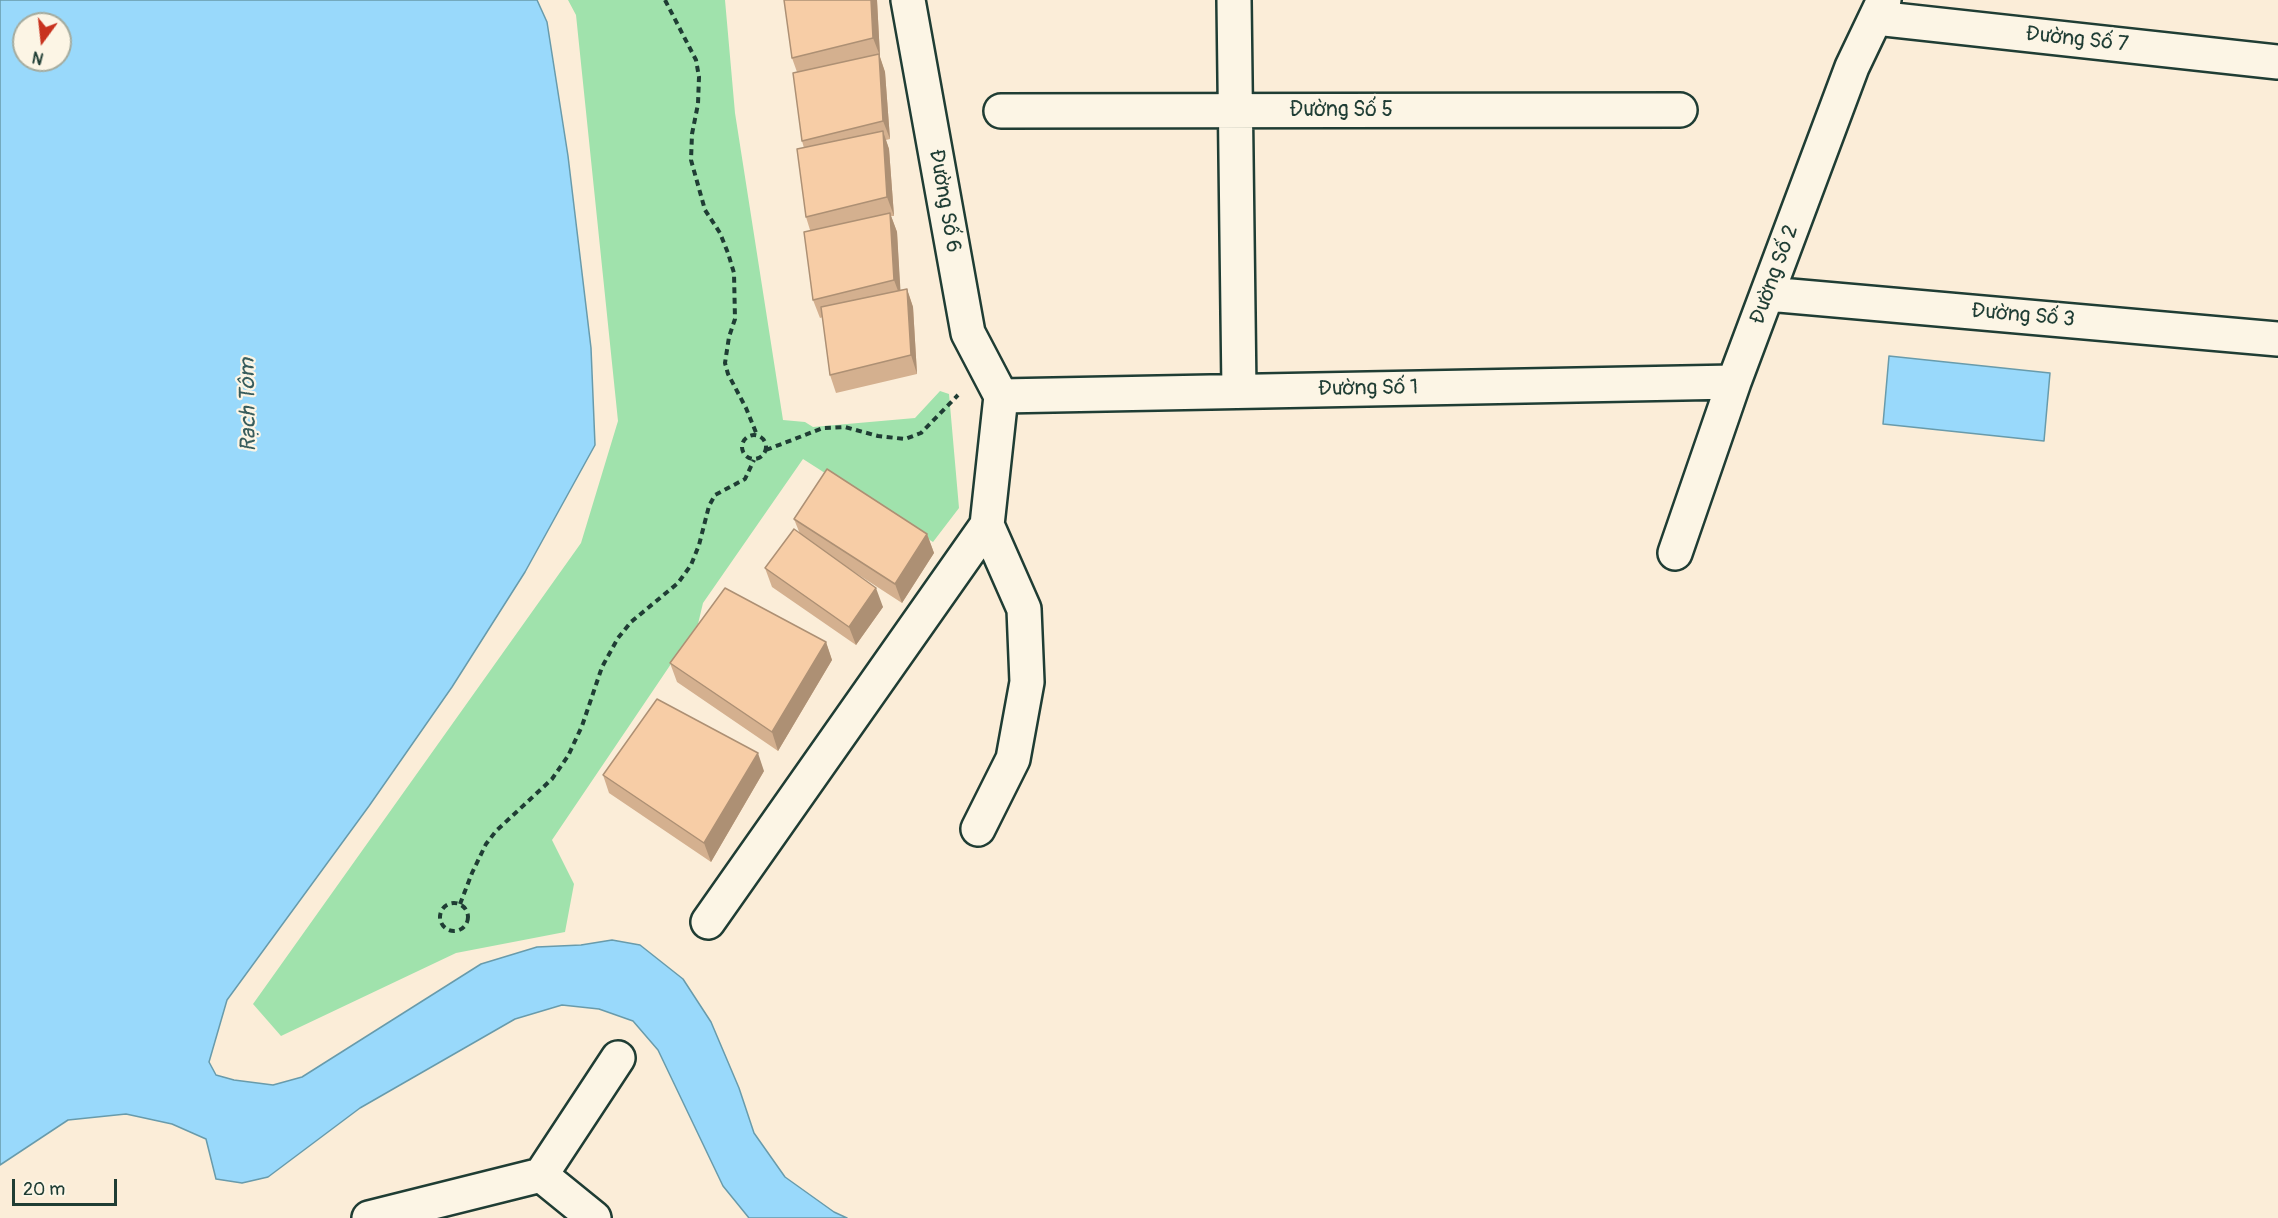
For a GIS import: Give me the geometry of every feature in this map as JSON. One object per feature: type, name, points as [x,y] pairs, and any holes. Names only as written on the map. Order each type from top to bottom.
[{"type":"street","name":"Đường Số 6","points":[[908,0],[968,333],[1001,396]]},
{"type":"street","points":[[1234,0],[1239,391]]},
{"type":"street","name":"Đường Số 7","points":[[1880,9],[2278,62]]},
{"type":"street","name":"Đường Số 2","points":[[1675,553],[1734,382],[1852,67],[1880,9]]},
{"type":"street","name":"Đường Số 5","points":[[1001,111],[1680,110]]},
{"type":"street","name":"Đường Số 3","points":[[1768,294],[2278,339]]},
{"type":"street","name":"Đường Số 1","points":[[1001,396],[1734,382]]},
{"type":"street","points":[[708,922],[987,525],[1001,396]]},
{"type":"street","points":[[978,829],[1013,759],[1027,681],[1024,609],[987,525]]},
{"type":"street","points":[[369,1218],[541,1175],[618,1058]]},
{"type":"street","points":[[541,1175],[594,1218]]},
{"type":"path","points":[[460,904],[477,864],[496,831],[552,779],[568,756],[582,726],[602,667],[618,638],[631,622],[678,583],[691,566],[709,506],[715,495],[745,479],[754,460],[763,456],[766,450],[766,442],[757,435],[725,363],[729,337],[735,320],[734,273],[720,233],[705,210],[690,160],[698,104],[699,77],[696,60],[665,0]]},
{"type":"path","points":[[766,450],[824,428],[845,427],[878,436],[905,439],[921,433],[958,395]]},
{"type":"path","points":[[754,460],[744,455],[742,446],[745,438],[757,435]]},
{"type":"path","points":[[448,904],[460,904],[467,913],[467,922],[457,931],[447,929],[441,923],[442,910],[448,904]]},
{"type":"green space","points":[[568,0],[725,0],[735,113],[783,420],[805,422],[813,427],[915,418],[940,391],[949,394],[959,508],[933,542],[803,459],[703,603],[698,624],[552,840],[574,884],[565,932],[456,953],[281,1036],[253,1004],[581,543],[618,421],[576,15]]},
{"type":"water","name":"Rạch Tôm","points":[[0,0],[537,0],[547,22],[568,156],[591,348],[595,445],[525,572],[452,687],[369,806],[227,1000],[209,1062],[216,1075],[234,1080],[273,1085],[302,1077],[481,964],[537,947],[581,945],[612,940],[640,945],[683,979],[711,1022],[739,1088],[754,1133],[785,1177],[834,1212],[847,1218],[749,1218],[723,1186],[658,1050],[633,1021],[599,1009],[562,1005],[515,1019],[360,1108],[268,1177],[242,1183],[216,1179],[206,1139],[172,1124],[126,1114],[68,1120],[0,1165]]},
{"type":"water","points":[[1889,356],[2050,373],[2044,441],[1883,424]]},
{"type":"building","points":[[784,0],[871,0],[873,38],[792,58]]},
{"type":"building","points":[[879,54],[883,121],[802,141],[793,73]]},
{"type":"building","points":[[883,131],[887,197],[806,217],[797,149]]},
{"type":"building","points":[[890,213],[894,280],[813,300],[804,232]]},
{"type":"building","points":[[907,289],[911,355],[830,375],[821,307]]},
{"type":"building","points":[[827,469],[927,534],[895,584],[794,519]]},
{"type":"building","points":[[794,529],[876,588],[849,627],[765,568]]},
{"type":"building","points":[[725,588],[826,642],[772,732],[670,663]]},
{"type":"building","points":[[657,699],[758,753],[704,843],[603,775]]}]
